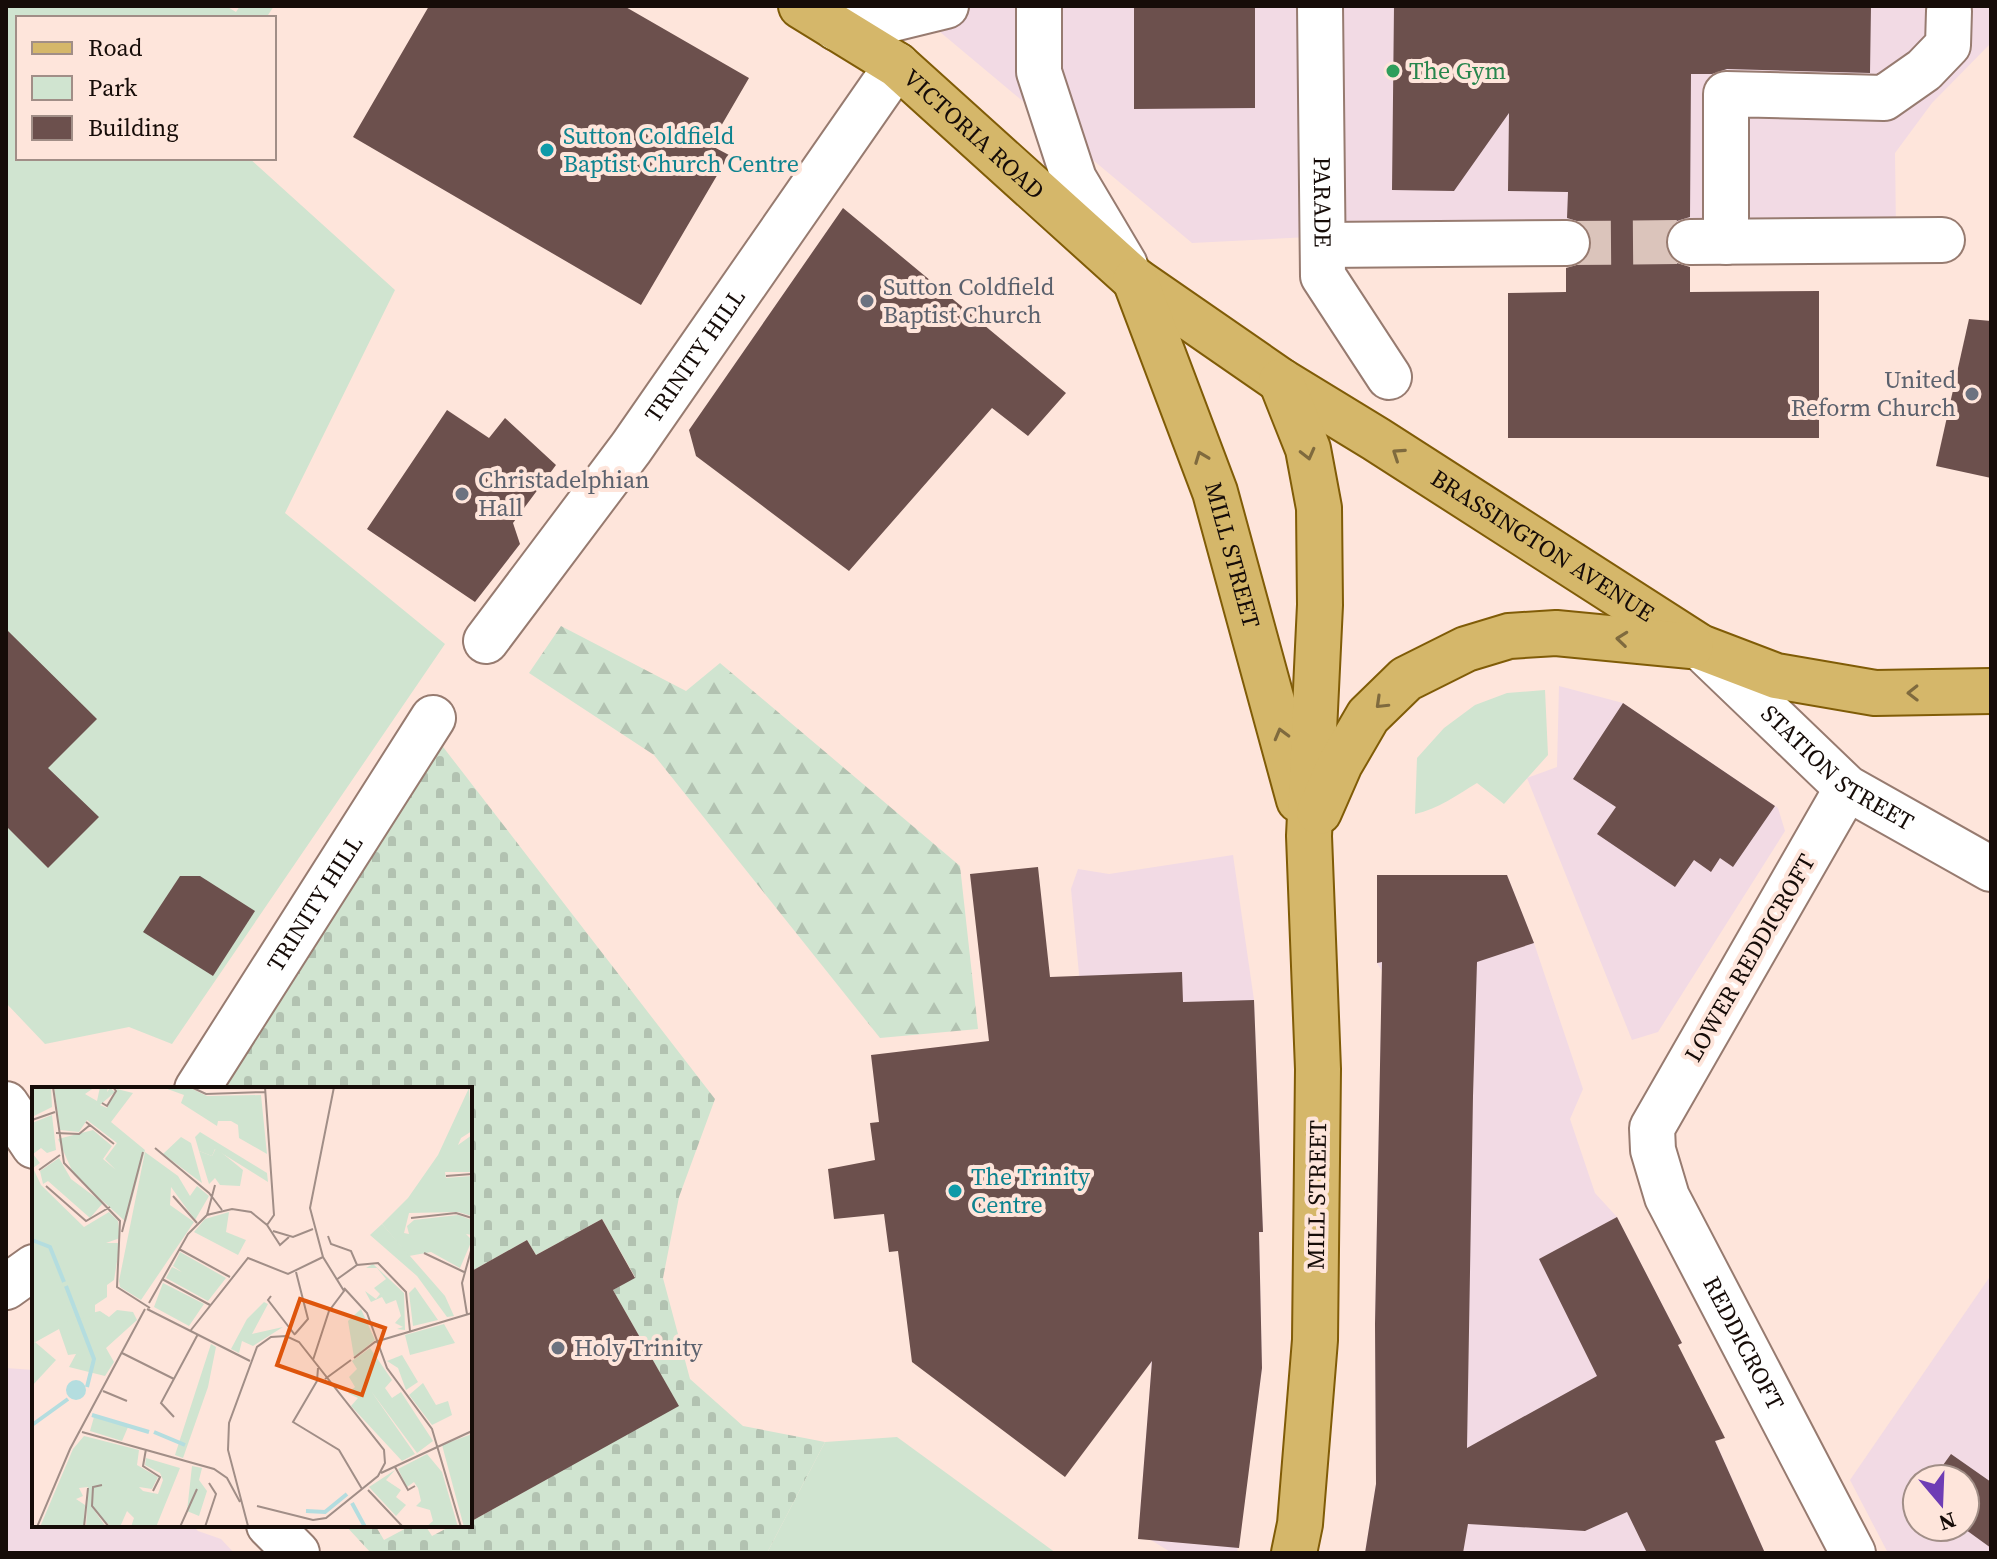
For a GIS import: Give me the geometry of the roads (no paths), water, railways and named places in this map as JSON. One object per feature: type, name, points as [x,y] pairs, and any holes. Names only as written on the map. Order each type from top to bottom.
[{"type":"main road","name":"VICTORIA ROAD","points":[[818,17],[897,65],[1135,280]]},
{"type":"main road","name":"BRASSINGTON AVENUE","points":[[1135,280],[1281,381],[1700,647],[1776,676],[1875,693],[1991,691]]},
{"type":"main road","name":"MILL STREET","points":[[1135,280],[1215,492],[1309,836]]},
{"type":"main road","name":"MILL STREET","points":[[1281,381],[1308,449],[1319,508],[1320,605],[1309,836],[1318,1069],[1315,1340],[1300,1524],[1294,1553]]},
{"type":"main road","name":"MILL STREET","points":[[1309,836],[1340,764],[1368,716],[1406,679],[1466,649],[1509,636],[1556,633],[1700,647]]},
{"type":"street","points":[[818,17],[897,18],[946,6]]},
{"type":"street","points":[[1039,6],[1039,72],[1074,179],[1135,280]]},
{"type":"street","name":"PARADE","points":[[1320,6],[1323,276],[1389,377]]},
{"type":"street","points":[[1942,240],[1708,242],[1726,94],[1884,98],[1924,70],[1948,45],[1949,11]]},
{"type":"street","name":"TRINITY HILL","points":[[486,641],[631,448],[897,65]]},
{"type":"street","points":[[1323,245],[1567,243]]},
{"type":"street","name":"STATION STREET","points":[[1700,647],[1847,788],[1991,869]]},
{"type":"street","name":"TRINITY HILL","points":[[198,1087],[433,718]]},
{"type":"street","name":"LOWER REDDICROFT","points":[[1652,1128],[1847,788]]},
{"type":"street","points":[[6,1104],[32,1143]]},
{"type":"street","name":"REDDICROFT","points":[[1652,1128],[1653,1150],[1667,1197],[1853,1553]]},
{"type":"street","points":[[6,1287],[32,1268]]},
{"type":"street","points":[[271,1527],[297,1553]]},
{"type":"tunnel","points":[[1567,243],[1690,242]]},
{"type":"place","name":"The Gym","points":[[1393,71]]},
{"type":"place","name":"Sutton Coldfield Baptist Church Centre","points":[[547,150]]},
{"type":"place","name":"Sutton Coldfield Baptist Church","points":[[867,301]]},
{"type":"place","name":"United Reform Church","points":[[1972,394]]},
{"type":"place","name":"Christadelphian Hall","points":[[462,494]]},
{"type":"place","name":"The Trinity Centre","points":[[955,1191]]},
{"type":"place","name":"Holy Trinity","points":[[558,1348]]}]
